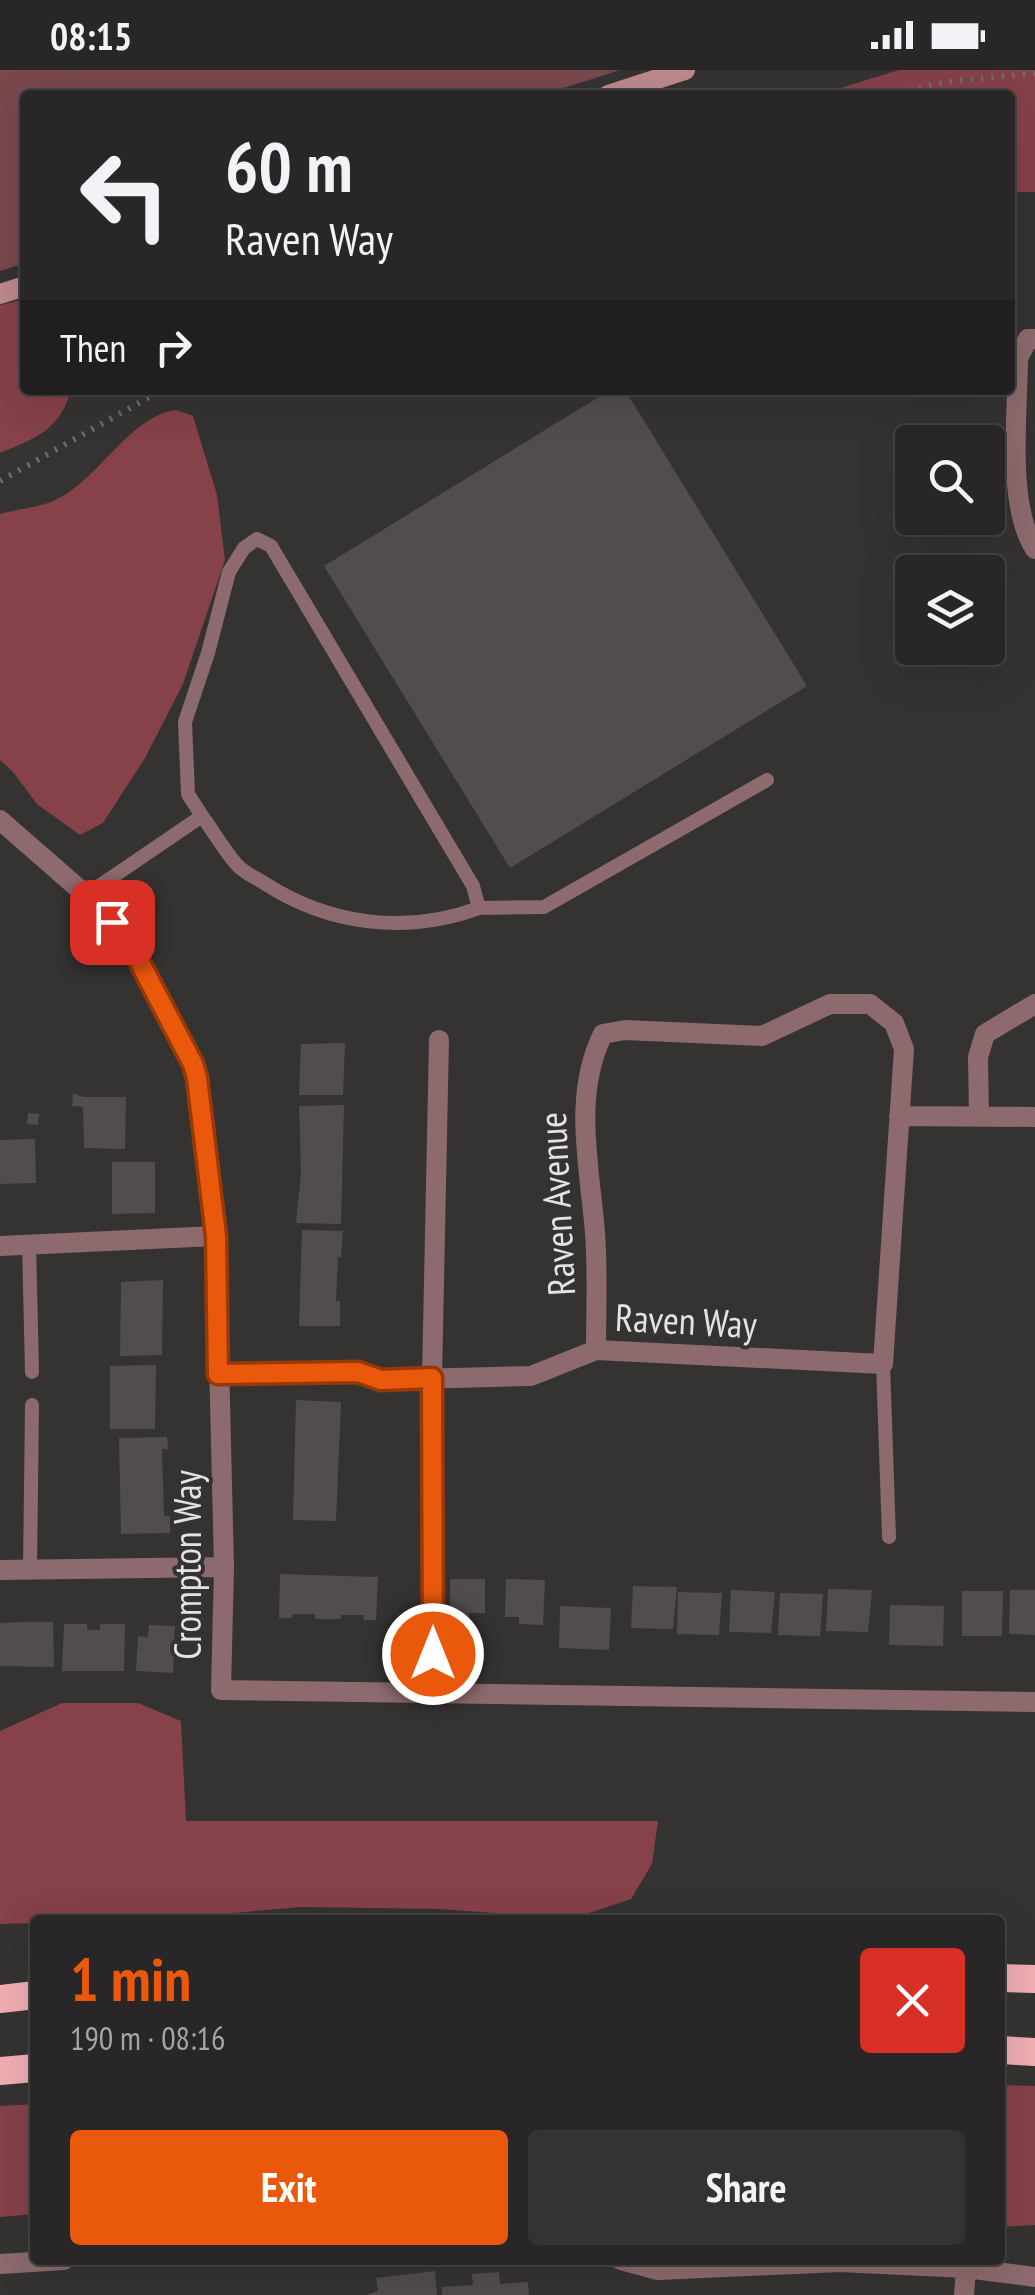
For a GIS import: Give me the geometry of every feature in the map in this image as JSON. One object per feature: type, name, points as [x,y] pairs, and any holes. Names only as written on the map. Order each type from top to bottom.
[{"type":"highway","points":[[1005,1978],[1035,1980]]},
{"type":"highway","points":[[0,1999],[30,1996]]},
{"type":"highway","points":[[1005,2050],[1035,2052]]},
{"type":"highway","points":[[0,2071],[30,2068]]},
{"type":"main road","points":[[623,90],[684,70]]},
{"type":"street","points":[[1035,339],[1028,339],[1018,358],[1018,500],[1026,535],[1035,550]]},
{"type":"street","name":"Crompton Way","points":[[0,820],[86,894],[128,940],[193,1064],[216,1236],[224,1567],[221,1690],[1035,1702]]},
{"type":"street","name":"Raven Avenue","points":[[596,1350],[595,1238],[584,1100],[593,1054],[603,1034],[625,1030],[762,1036],[830,1004],[870,1004],[894,1023],[904,1049],[899,1116]]},
{"type":"street","points":[[979,1117],[978,1057],[984,1034],[1035,1004]]},
{"type":"street","points":[[433,1694],[432,1378],[439,1040]]},
{"type":"street","points":[[883,1364],[899,1116],[1035,1117]]},
{"type":"street","points":[[0,1246],[216,1236]]},
{"type":"street","name":"Raven Way","points":[[218,1374],[358,1372],[381,1380],[531,1376],[596,1350],[883,1364]]},
{"type":"street","points":[[0,1570],[224,1567]]},
{"type":"street","points":[[0,2264],[30,2262]]},
{"type":"street","points":[[640,2265],[658,2270],[771,2265]]},
{"type":"street","points":[[902,2265],[1035,2277]]},
{"type":"street","points":[[964,2295],[966,2268]]},
{"type":"lane","points":[[479,908],[474,886],[270,546],[257,540],[244,548],[228,572],[208,653],[185,722],[188,794],[240,868],[294,902],[348,920],[390,922],[454,917],[479,908],[544,907],[767,780]]},
{"type":"lane","points":[[86,894],[202,816]]},
{"type":"lane","points":[[29,1244],[32,1372]]},
{"type":"lane","points":[[883,1364],[889,1537]]},
{"type":"lane","points":[[30,1570],[32,1405]]},
{"type":"path","points":[[910,90],[946,82],[1035,74]]},
{"type":"path","points":[[0,481],[153,395]]},
{"type":"shaded area","points":[[0,70],[620,70],[558,90],[20,90],[20,265],[0,271]]},
{"type":"shaded area","points":[[899,70],[1035,70],[1035,192],[1015,192],[1015,90],[834,90]]},
{"type":"shaded area","points":[[20,300],[20,395],[69,395],[60,415],[45,431],[0,453],[0,305]]},
{"type":"shaded area","points":[[176,410],[193,416],[217,495],[225,560],[183,684],[145,758],[103,823],[80,835],[37,804],[0,760],[0,514],[47,503],[69,492],[143,424]]},
{"type":"shaded area","points":[[62,1703],[138,1703],[181,1721],[186,1821],[658,1821],[652,1864],[631,1899],[583,1915],[301,1907],[208,1915],[30,1915],[30,1923],[0,1924],[0,1731]]},
{"type":"shaded area","points":[[1005,2085],[1035,2086],[1035,2225],[1005,2227]]},
{"type":"shaded area","points":[[30,2104],[30,2214],[0,2217],[0,2106]]},
{"type":"building","points":[[602,395],[628,395],[807,686],[510,868],[324,566]]},
{"type":"building","points":[[345,1043],[343,1095],[299,1095],[301,1044]]},
{"type":"building","points":[[73,1093],[83,1097],[126,1097],[125,1149],[84,1148],[83,1107],[72,1106]]},
{"type":"building","points":[[344,1105],[341,1224],[296,1223],[301,1173],[299,1106]]},
{"type":"building","points":[[28,1113],[39,1114],[38,1125],[27,1124]]},
{"type":"building","points":[[35,1139],[36,1183],[0,1184],[0,1140]]},
{"type":"building","points":[[112,1162],[155,1162],[155,1213],[112,1214]]},
{"type":"building","points":[[302,1230],[343,1231],[336,1301],[340,1301],[340,1326],[299,1326]]},
{"type":"building","points":[[163,1280],[162,1355],[120,1356],[121,1282]]},
{"type":"building","points":[[156,1365],[155,1429],[110,1429],[110,1366]]},
{"type":"building","points":[[296,1400],[341,1402],[336,1521],[293,1520]]},
{"type":"building","points":[[167,1437],[168,1449],[162,1449],[164,1516],[170,1516],[170,1533],[121,1534],[119,1438]]},
{"type":"building","points":[[280,1574],[378,1577],[376,1620],[363,1620],[364,1615],[315,1619],[315,1614],[293,1614],[292,1618],[279,1618]]},
{"type":"building","points":[[450,1579],[485,1579],[485,1613],[469,1613],[469,1619],[450,1620]]},
{"type":"building","points":[[506,1579],[545,1580],[543,1625],[519,1624],[519,1617],[505,1617]]},
{"type":"building","points":[[633,1586],[677,1587],[673,1629],[631,1628]]},
{"type":"building","points":[[828,1589],[872,1590],[868,1632],[826,1631]]},
{"type":"building","points":[[731,1590],[775,1592],[771,1633],[729,1632]]},
{"type":"building","points":[[1010,1590],[1035,1590],[1035,1635],[1009,1634]]},
{"type":"building","points":[[962,1591],[1003,1591],[1002,1636],[962,1636]]},
{"type":"building","points":[[678,1592],[722,1593],[719,1635],[677,1634]]},
{"type":"building","points":[[780,1593],[823,1594],[820,1636],[778,1635]]},
{"type":"building","points":[[890,1605],[944,1606],[943,1646],[889,1645]]},
{"type":"building","points":[[560,1606],[611,1608],[609,1650],[559,1648]]},
{"type":"building","points":[[53,1622],[54,1667],[0,1666],[0,1623]]},
{"type":"building","points":[[64,1624],[87,1624],[87,1630],[100,1630],[100,1624],[125,1624],[124,1671],[62,1671]]},
{"type":"building","points":[[149,1625],[175,1626],[173,1673],[136,1671],[138,1636],[148,1637]]},
{"type":"building","points":[[435,2271],[437,2295],[366,2295],[378,2291],[376,2278]]},
{"type":"building","points":[[499,2272],[500,2284],[528,2282],[529,2295],[442,2295],[442,2287],[473,2285],[472,2274]]},
{"type":"route","points":[[112,922],[128,940],[197,1078],[216,1236],[218,1374],[358,1372],[381,1380],[432,1378],[433,1654]]}]
